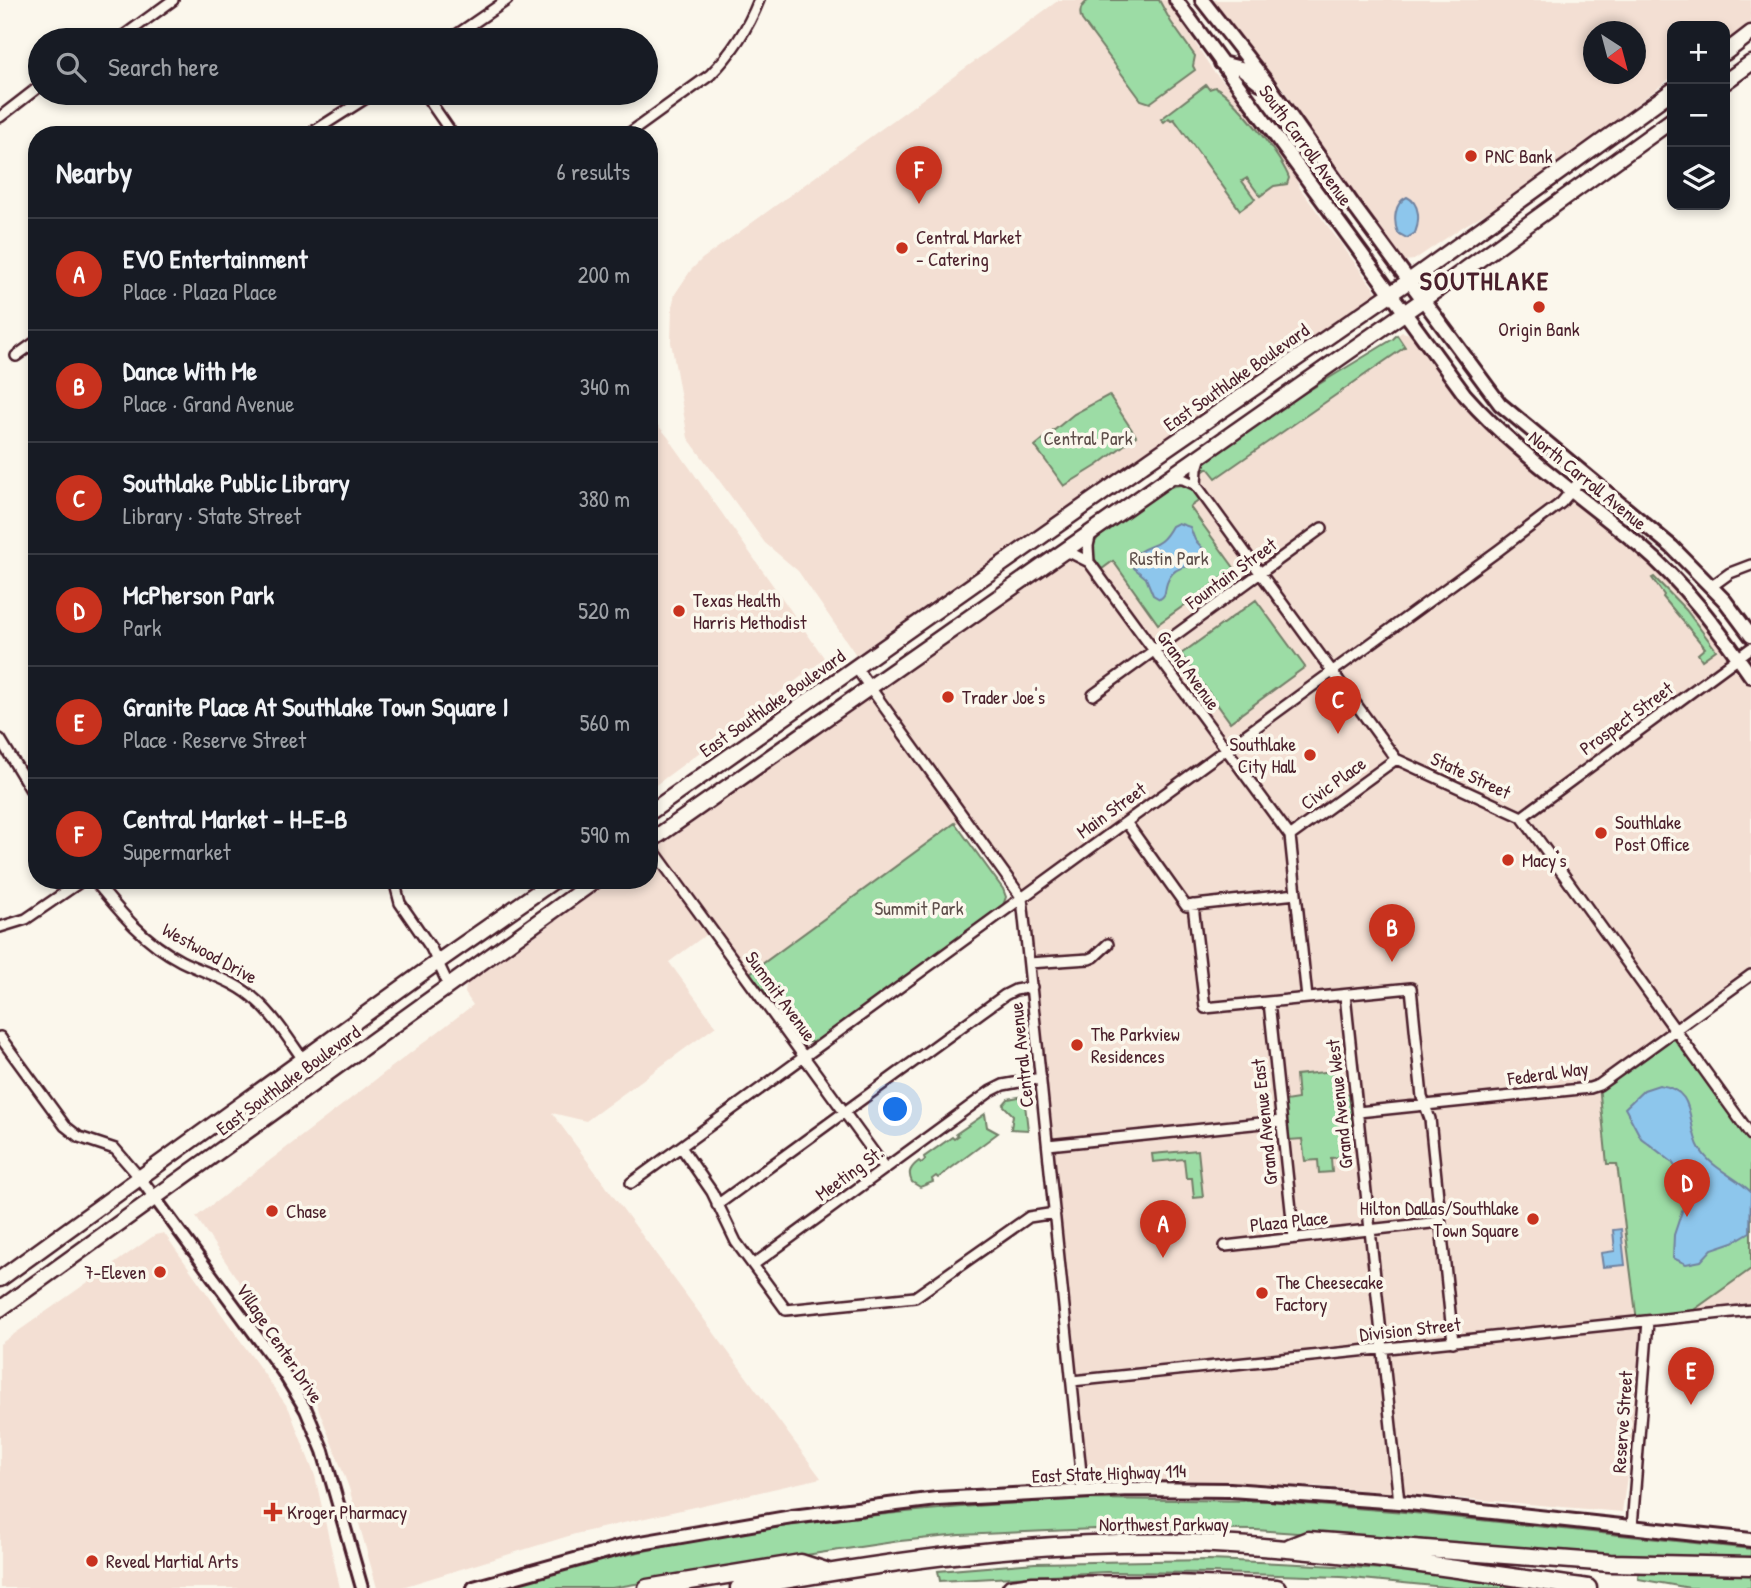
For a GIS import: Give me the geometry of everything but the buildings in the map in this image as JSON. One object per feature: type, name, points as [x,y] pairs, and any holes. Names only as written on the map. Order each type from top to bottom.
[{"type":"highway","points":[[1287,1549],[1308,1540],[1610,1563],[1751,1566]]},
{"type":"highway","name":"Northwest Parkway","points":[[739,1588],[828,1572],[965,1553],[1085,1545],[1191,1543],[1409,1561],[1588,1588]]},
{"type":"highway","points":[[647,1588],[801,1563],[828,1572]]},
{"type":"highway","points":[[1011,1588],[1176,1584],[1277,1588]]},
{"type":"main road","name":"South Carroll Avenue","points":[[1177,0],[1404,312]]},
{"type":"main road","name":"South Carroll Avenue","points":[[1202,0],[1279,99],[1423,300]]},
{"type":"main road","points":[[1188,16],[1217,48],[1226,54],[1244,53]]},
{"type":"main road","points":[[1730,49],[1751,33]]},
{"type":"main road","points":[[1221,63],[1241,68],[1279,99]]},
{"type":"main road","points":[[1730,78],[1751,63]]},
{"type":"main road","name":"East Southlake Boulevard","points":[[658,807],[1409,281],[1667,96]]},
{"type":"main road","points":[[658,837],[1423,300],[1667,124]]},
{"type":"main road","name":"North Carroll Avenue","points":[[1423,300],[1500,404],[1672,547],[1712,586],[1751,636]]},
{"type":"main road","name":"North Carroll Avenue","points":[[1404,312],[1482,415],[1498,432],[1572,490],[1667,571],[1698,604],[1751,676]]},
{"type":"main road","name":"East Southlake Boulevard","points":[[0,1279],[542,889]]},
{"type":"main road","name":"East Southlake Boulevard","points":[[0,1309],[584,889]]},
{"type":"main road","name":"East State Highway 114","points":[[474,1588],[629,1545],[792,1517],[937,1499],[1129,1489],[1230,1490],[1399,1502],[1751,1540]]},
{"type":"street","points":[[134,28],[173,0]]},
{"type":"street","points":[[466,28],[507,0]]},
{"type":"street","points":[[639,126],[722,64],[744,31],[759,0]]},
{"type":"street","points":[[0,117],[28,95]]},
{"type":"street","points":[[322,126],[355,105]]},
{"type":"street","points":[[432,105],[447,126]]},
{"type":"street","points":[[16,356],[28,347]]},
{"type":"street","points":[[1167,478],[1183,479],[1196,485],[1197,468],[1203,453]]},
{"type":"street","points":[[1572,490],[1581,482],[1611,498]]},
{"type":"street","name":"State Street","points":[[1196,485],[1396,759],[1522,817],[1751,1135]]},
{"type":"street","name":"Main Street","points":[[631,1183],[1540,519],[1561,503],[1572,490]]},
{"type":"street","name":"Fountain Street","points":[[1093,695],[1322,528]]},
{"type":"street","points":[[1089,562],[1088,546],[1092,531]]},
{"type":"street","points":[[1061,552],[1071,553],[1089,562]]},
{"type":"street","name":"Grand Avenue","points":[[1089,562],[1290,836]]},
{"type":"street","points":[[1712,586],[1730,573],[1751,565]]},
{"type":"street","name":"Prospect Street","points":[[1522,817],[1751,648]]},
{"type":"street","points":[[856,668],[1023,898]]},
{"type":"street","points":[[0,739],[28,785]]},
{"type":"street","name":"Civic Place","points":[[1290,836],[1396,759]]},
{"type":"street","points":[[1126,822],[1186,906],[1296,894]]},
{"type":"street","points":[[1290,836],[1307,998]]},
{"type":"street","name":"Summit Avenue","points":[[658,855],[885,1168]]},
{"type":"street","points":[[0,928],[26,919],[70,889]]},
{"type":"street","name":"Westwood Drive","points":[[101,889],[133,928],[163,950],[237,986],[258,1001],[304,1060]]},
{"type":"street","points":[[396,889],[400,903],[439,961],[449,986]]},
{"type":"street","name":"Central Avenue","points":[[1023,898],[1083,1492]]},
{"type":"street","points":[[1193,905],[1205,1008],[1411,988],[1424,1105],[1430,1119],[1453,1342]]},
{"type":"street","points":[[1029,963],[1089,959],[1108,944]]},
{"type":"street","name":"Federal Way","points":[[1358,1112],[1590,1088],[1751,975]]},
{"type":"street","points":[[717,1205],[1005,995],[1032,987]]},
{"type":"street","name":"Grand Avenue West","points":[[1345,995],[1399,1502]]},
{"type":"street","name":"Grand Avenue East","points":[[1269,1002],[1294,1238]]},
{"type":"street","points":[[0,1037],[65,1126],[79,1137],[115,1149],[140,1178]]},
{"type":"street","name":"Meeting St.","points":[[753,1265],[991,1091],[1003,1085],[1041,1078]]},
{"type":"street","points":[[1048,1144],[1282,1121]]},
{"type":"street","points":[[681,1147],[704,1178],[729,1231],[786,1310],[906,1299],[924,1293],[1029,1217],[1055,1213]]},
{"type":"street","name":"Village Center Drive","points":[[140,1178],[284,1372],[306,1409],[320,1442],[362,1588]]},
{"type":"street","name":"Plaza Place","points":[[1225,1246],[1440,1222]]},
{"type":"street","name":"Division Street","points":[[1072,1381],[1751,1310]]},
{"type":"street","name":"Reserve Street","points":[[1632,1527],[1648,1321]]},
{"type":"shaded area","points":[[1059,0],[1168,0],[1213,71],[1239,97],[1293,167],[1299,187],[1378,294],[856,655],[798,571],[765,543],[688,438],[671,342],[675,294],[702,259]]},
{"type":"shaded area","points":[[1214,0],[1751,0],[1751,25],[1730,39],[1730,21],[1667,21],[1667,81],[1530,187],[1464,226],[1414,260],[1405,261],[1340,177],[1282,87],[1230,29]]},
{"type":"shaded area","points":[[1402,332],[1414,335],[1489,429],[1636,552],[1681,595],[1751,685],[1751,967],[1671,1024],[1751,1135],[1751,1310],[1648,1321],[1622,1512],[1314,1486],[1083,1492],[1022,898],[965,818],[745,977],[711,931],[669,962],[716,1026],[586,1121],[552,1113],[821,1478],[575,1534],[399,1588],[377,1588],[349,1488],[312,1392],[196,1217],[473,1005],[465,993],[466,985],[599,889],[658,889],[658,848],[1298,397],[1358,362]]},
{"type":"shaded area","points":[[658,425],[668,437],[825,659],[658,783]]},
{"type":"shaded area","points":[[164,1233],[289,1409],[315,1476],[340,1588],[0,1588],[0,1344],[155,1235]]},
{"type":"green space","points":[[1089,0],[1159,0],[1195,56],[1195,70],[1150,103],[1141,100],[1082,20],[1081,8]]},
{"type":"green space","points":[[1206,85],[1209,89],[1215,87],[1245,114],[1289,178],[1287,184],[1274,186],[1260,196],[1247,178],[1242,181],[1255,199],[1240,210],[1174,119],[1169,118],[1164,122],[1161,119]]},
{"type":"green space","points":[[1397,335],[1405,347],[1216,478],[1208,468],[1201,473],[1207,460],[1298,397]]},
{"type":"green space","name":"Central Park","points":[[1109,395],[1136,436],[1098,465],[1064,486],[1035,446],[1074,414]]},
{"type":"green space","name":"Rustin Park","points":[[1181,485],[1191,488],[1200,500],[1190,507],[1235,569],[1158,624],[1113,561],[1102,569],[1094,558],[1092,547],[1099,536],[1169,487]]},
{"type":"green space","points":[[1652,578],[1686,610],[1716,650],[1702,660],[1698,654],[1705,648],[1663,597]]},
{"type":"green space","name":"Rustin Park","points":[[1256,600],[1305,667],[1230,722],[1181,654]]},
{"type":"green space","name":"Summit Park","points":[[955,823],[1003,889],[1006,897],[1003,905],[815,1042],[802,1042],[750,973]]},
{"type":"green space","points":[[1674,1029],[1751,1135],[1751,1269],[1684,1317],[1637,1322],[1617,1164],[1607,1164],[1599,1085]]},
{"type":"green space","points":[[1334,1071],[1337,1095],[1351,1094],[1355,1133],[1341,1135],[1343,1157],[1331,1158],[1332,1172],[1319,1173],[1318,1160],[1305,1161],[1302,1139],[1289,1140],[1285,1101],[1298,1099],[1296,1075]]},
{"type":"green space","points":[[1024,1096],[1028,1130],[1011,1129],[1013,1115],[1003,1105],[1008,1099]]},
{"type":"green space","points":[[985,1114],[987,1127],[998,1133],[938,1178],[936,1176],[932,1179],[933,1182],[920,1187],[912,1182],[910,1173],[914,1165],[919,1161],[921,1163],[925,1160],[924,1157],[952,1137],[954,1139],[958,1136],[956,1134]]},
{"type":"green space","points":[[1198,1150],[1203,1197],[1194,1198],[1192,1178],[1186,1178],[1184,1159],[1153,1162],[1152,1154]]},
{"type":"green space","points":[[1090,1499],[1267,1501],[1404,1512],[1751,1549],[1751,1560],[1591,1554],[1256,1530],[1095,1529],[960,1535],[900,1541],[612,1588],[494,1588],[641,1552],[789,1526],[939,1509]]},
{"type":"green space","points":[[1209,1560],[1413,1572],[1534,1588],[1455,1588],[1341,1577],[1212,1573],[1106,1572],[940,1581],[938,1571],[1035,1563]]},
{"type":"green space","points":[[1639,1567],[1751,1570],[1751,1588],[1690,1588],[1638,1579]]},
{"type":"water","points":[[1407,197],[1417,208],[1418,223],[1415,233],[1407,238],[1398,233],[1395,218],[1399,203]]},
{"type":"water","points":[[1178,523],[1190,527],[1195,540],[1208,554],[1209,562],[1202,567],[1186,567],[1173,573],[1160,599],[1153,595],[1146,578],[1134,568],[1133,557],[1162,540],[1172,526]]},
{"type":"water","points":[[1659,1085],[1672,1088],[1686,1101],[1696,1139],[1705,1156],[1751,1192],[1750,1232],[1733,1242],[1712,1249],[1701,1261],[1686,1264],[1673,1258],[1674,1235],[1685,1192],[1681,1176],[1672,1162],[1641,1138],[1625,1108],[1644,1090]]},
{"type":"water","points":[[1621,1229],[1625,1265],[1603,1267],[1601,1253],[1615,1251],[1613,1230]]},
{"type":"place","name":"PNC Bank","points":[[1471,156]]},
{"type":"place","name":"Central Market - H-E-B","points":[[919,204]]},
{"type":"place","name":"Central Market - Catering","points":[[902,248]]},
{"type":"place","name":"Origin Bank","points":[[1539,307]]},
{"type":"place","name":"Texas Health Harris Methodist","points":[[679,611]]},
{"type":"place","name":"Trader Joe's","points":[[948,697]]},
{"type":"place","name":"Southlake Public Library","points":[[1338,734]]},
{"type":"place","name":"Southlake City Hall","points":[[1310,755]]},
{"type":"place","name":"Southlake Post Office","points":[[1601,833]]},
{"type":"place","name":"Macy's","points":[[1508,860]]},
{"type":"place","name":"Dance With Me","points":[[1392,962]]},
{"type":"place","name":"The Parkview Residences","points":[[1077,1045]]},
{"type":"place","name":"Chase","points":[[272,1211]]},
{"type":"place","name":"McPherson Park","points":[[1687,1217]]},
{"type":"place","name":"Hilton Dallas/Southlake Town Square","points":[[1533,1219]]},
{"type":"place","name":"EVO Entertainment","points":[[1163,1258]]},
{"type":"place","name":"7-Eleven","points":[[160,1272]]},
{"type":"place","name":"The Cheesecake Factory","points":[[1262,1293]]},
{"type":"place","name":"Granite Place At Southlake Town Square I","points":[[1691,1405]]},
{"type":"place","name":"Kroger Pharmacy","points":[[273,1512]]},
{"type":"place","name":"Reveal Martial Arts","points":[[92,1561]]},
{"type":"district","name":"SOUTHLAKE","points":[[1485,280]]}]
